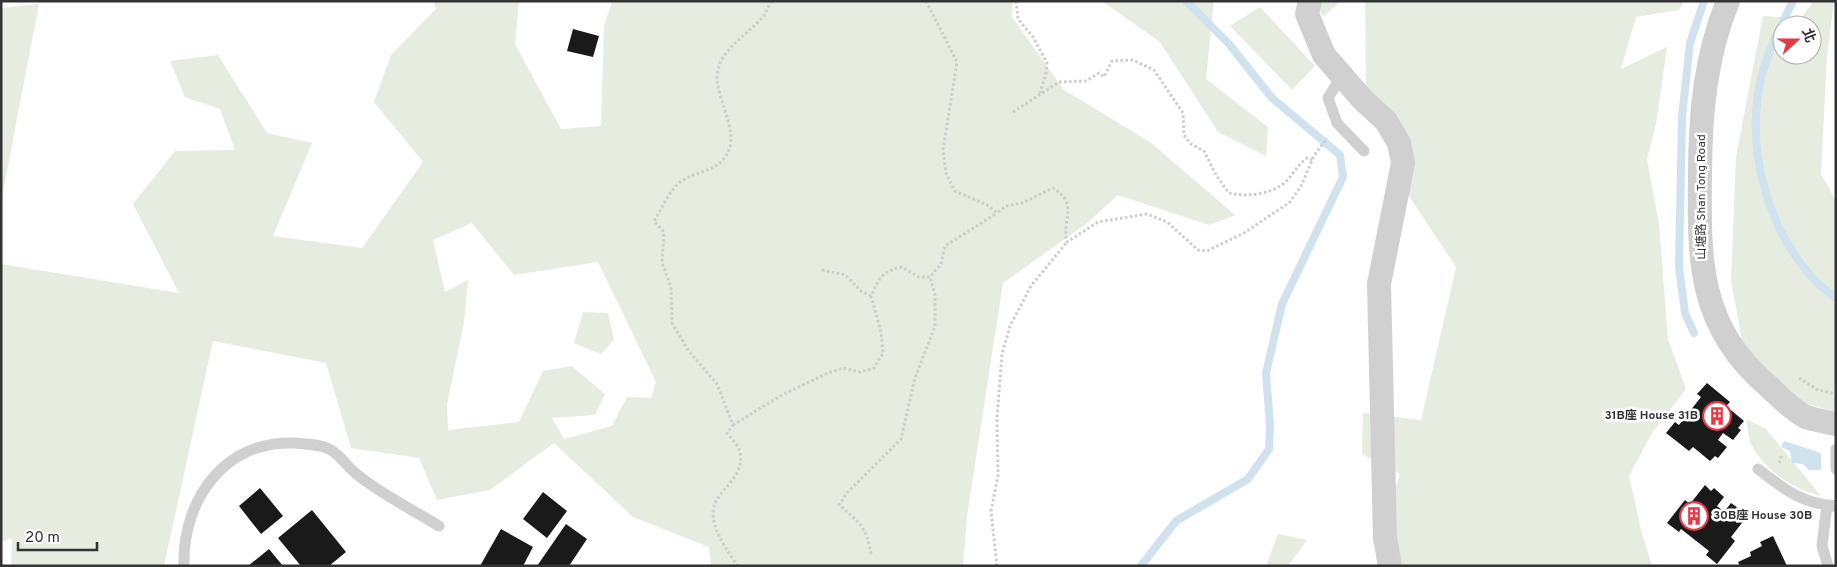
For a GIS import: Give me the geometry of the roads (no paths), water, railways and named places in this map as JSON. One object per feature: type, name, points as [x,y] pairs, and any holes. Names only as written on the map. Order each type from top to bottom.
[{"type":"street","points":[[1310,1],[1307,14],[1324,55],[1363,100],[1386,121],[1399,143],[1403,162],[1379,284],[1385,538],[1390,566]]},
{"type":"street","name":"山塘路 Shan Tong Road","points":[[1728,1],[1711,51],[1702,119],[1700,232],[1706,288],[1718,325],[1730,347],[1750,371],[1806,416],[1836,424]]},
{"type":"lane","points":[[1342,75],[1328,98],[1338,124],[1364,151]]},
{"type":"lane","points":[[184,566],[187,524],[199,497],[217,472],[236,458],[251,451],[282,443],[307,444],[331,450],[358,476],[439,526]]},
{"type":"lane","points":[[1836,449],[1836,469]]},
{"type":"lane","points":[[1758,469],[1783,488],[1816,504],[1831,506],[1822,546],[1828,566]]},
{"type":"water","points":[[1784,441],[1821,453],[1821,470],[1809,470],[1803,464],[1792,463],[1790,451],[1781,447]]},
{"type":"waterway","points":[[1141,566],[1176,521],[1248,479],[1269,449],[1270,426],[1266,373],[1282,304],[1343,177],[1340,155],[1272,98],[1229,44],[1186,1]]},
{"type":"waterway","points":[[1694,333],[1685,313],[1679,267],[1682,117],[1690,43],[1704,1]]},
{"type":"waterway","points":[[1793,1],[1772,46],[1760,82],[1756,118],[1759,166],[1773,213],[1795,256],[1813,278],[1836,298]]},
{"type":"place","name":"31B座 House 31B","points":[[1717,416]]},
{"type":"place","name":"30B座 House 30B","points":[[1694,516]]}]
